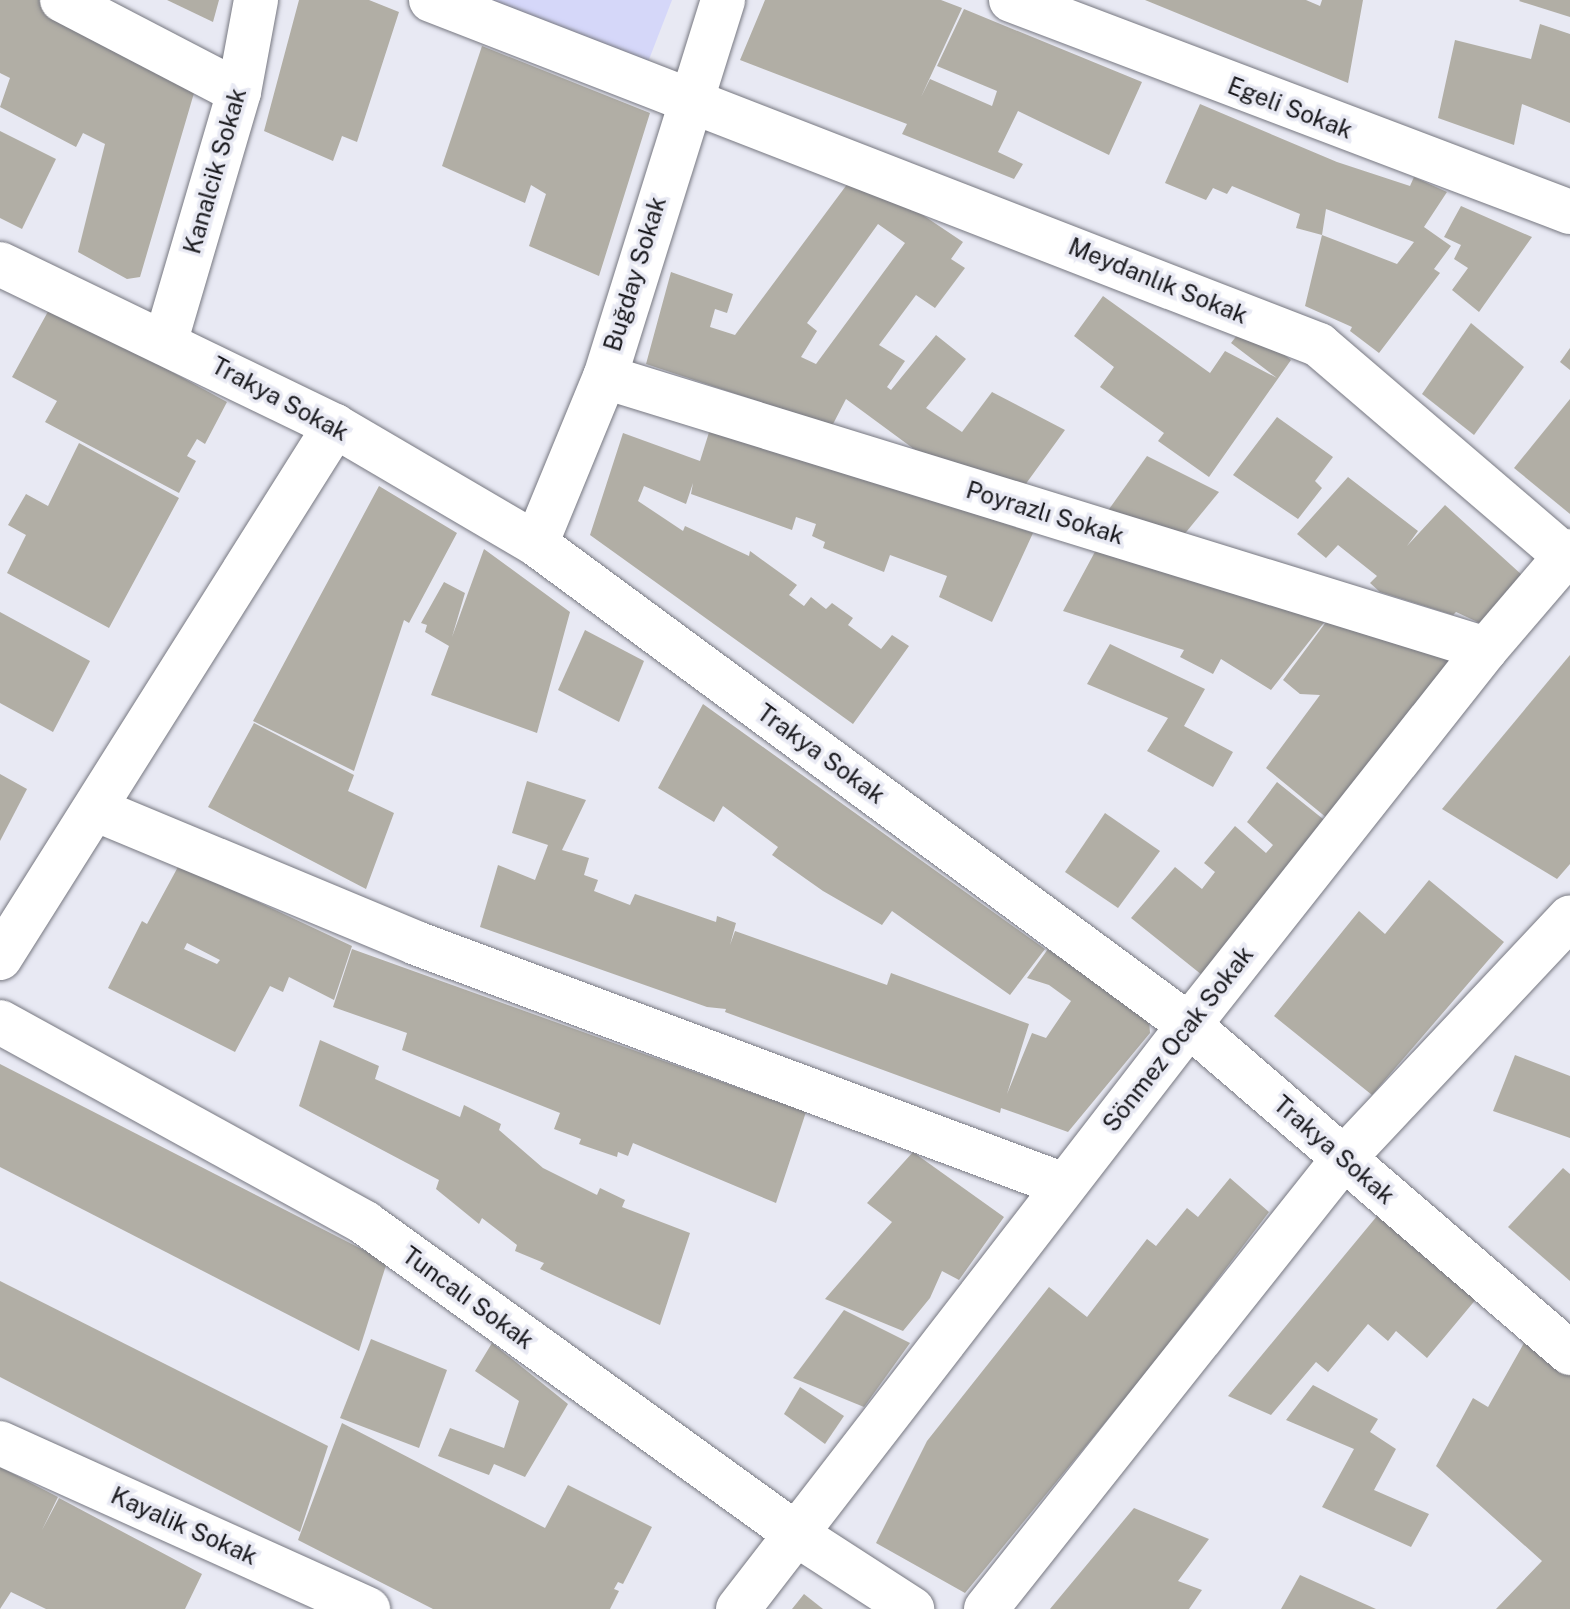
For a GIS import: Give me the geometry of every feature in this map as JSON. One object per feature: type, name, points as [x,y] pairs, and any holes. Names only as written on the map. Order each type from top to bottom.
[{"type":"street","points":[[62,0],[239,92]]},
{"type":"street","name":"Kanalcik Sokak","points":[[166,340],[239,92],[256,0]]},
{"type":"street","name":"Meydanlık Sokak","points":[[431,0],[689,96],[1319,345],[1568,556]]},
{"type":"street","name":"Buğday Sokak","points":[[536,544],[605,377],[689,96],[723,0]]},
{"type":"street","name":"Egeli Sokak","points":[[1011,0],[1570,212]]},
{"type":"street","name":"Trakya Sokak","points":[[0,264],[166,340],[335,426],[536,544],[1189,1025],[1570,1353]]},
{"type":"street","name":"Poyrazlı Sokak","points":[[605,377],[1486,649]]},
{"type":"street","points":[[0,958],[97,810],[335,426]]},
{"type":"street","name":"Sönmez Ocak Sokak","points":[[738,1609],[799,1536],[1189,1025],[1486,649],[1568,556]]},
{"type":"street","points":[[97,810],[416,943],[1064,1185]]},
{"type":"street","points":[[986,1609],[1344,1158],[1570,917]]},
{"type":"street","name":"Tuncalı Sokak","points":[[0,1022],[365,1223],[799,1536],[912,1609]]},
{"type":"street","name":"Kayalik Sokak","points":[[0,1443],[368,1609]]},
{"type":"shaded area","points":[[475,0],[672,0],[643,75]]},
{"type":"building","points":[[0,0],[43,0],[199,76],[140,277],[127,279],[78,252],[105,144],[83,133],[76,147],[0,107],[10,78],[0,73]]},
{"type":"building","points":[[167,0],[219,0],[213,22]]},
{"type":"building","points":[[299,0],[369,0],[399,12],[357,142],[342,136],[333,161],[264,131]]},
{"type":"building","points":[[765,0],[941,0],[962,8],[921,97],[930,79],[992,106],[997,91],[937,66],[964,9],[1142,82],[1109,155],[1018,111],[998,152],[1023,164],[1014,179],[902,134],[907,124],[740,60]]},
{"type":"building","points":[[1145,0],[1306,0],[1320,6],[1322,0],[1363,0],[1348,83]]},
{"type":"building","points":[[1570,0],[1570,17],[1519,1]]},
{"type":"building","points":[[1540,24],[1570,34],[1570,123],[1522,104],[1514,145],[1438,118],[1455,40],[1531,59]]},
{"type":"building","points":[[482,46],[650,113],[599,276],[529,246],[546,194],[531,185],[525,203],[442,166]]},
{"type":"building","points":[[1200,104],[1337,162],[1410,186],[1414,177],[1447,192],[1424,227],[1451,246],[1434,269],[1440,273],[1379,353],[1350,331],[1352,327],[1305,306],[1322,235],[1296,228],[1300,214],[1232,186],[1227,194],[1213,188],[1206,200],[1165,183]],"holes":[[[1326,209],[1414,242],[1397,264],[1322,235]]]},
{"type":"building","points":[[0,131],[56,159],[22,229],[0,218]]},
{"type":"building","points":[[857,171],[963,242],[951,259],[965,268],[935,308],[916,295],[879,345],[905,361],[887,387],[891,390],[936,335],[966,359],[926,408],[962,432],[992,392],[1065,430],[1017,496],[937,466],[846,399],[832,426],[646,364],[671,272],[733,294],[727,313],[715,309],[710,327],[735,335]],"holes":[[[878,224],[905,243],[816,364],[801,357],[817,331],[807,323]]]},
{"type":"building","points":[[1461,206],[1532,237],[1479,312],[1452,290],[1468,268],[1454,259],[1461,245],[1444,237]]},
{"type":"building","points":[[1103,296],[1210,373],[1225,351],[1277,378],[1231,343],[1246,324],[1291,360],[1209,477],[1158,441],[1164,433],[1100,387],[1114,367],[1074,336]]},
{"type":"building","points":[[51,306],[227,402],[205,444],[197,439],[187,456],[196,461],[179,493],[45,422],[57,401],[12,377]]},
{"type":"building","points":[[1471,323],[1524,367],[1474,435],[1422,394]]},
{"type":"building","points":[[1570,348],[1570,370],[1560,362]]},
{"type":"building","points":[[1570,399],[1570,514],[1514,468]]},
{"type":"building","points":[[1277,417],[1333,457],[1315,481],[1322,488],[1298,519],[1233,475]]},
{"type":"building","points":[[711,426],[1033,533],[992,622],[939,597],[947,576],[890,555],[884,572],[823,548],[825,542],[812,536],[816,524],[796,517],[792,530],[691,494],[693,483],[686,504],[644,486],[638,501],[683,531],[685,526],[749,556],[750,551],[797,585],[789,595],[804,606],[811,597],[826,609],[832,603],[853,618],[848,625],[881,649],[892,635],[909,646],[853,724],[590,535],[623,433],[700,461]]},
{"type":"building","points":[[79,443],[179,498],[109,628],[7,573],[26,535],[8,525],[26,494],[48,506]]},
{"type":"building","points":[[1147,456],[1219,492],[1178,542],[1107,512]]},
{"type":"building","points":[[1348,477],[1418,531],[1407,546],[1445,505],[1522,575],[1484,625],[1456,612],[1453,615],[1380,592],[1370,583],[1377,576],[1338,545],[1326,558],[1297,534]]},
{"type":"building","points":[[379,486],[457,533],[409,623],[404,620],[354,771],[253,721]]},
{"type":"building","points":[[1097,548],[1326,620],[1271,690],[1221,659],[1213,674],[1180,657],[1184,650],[1063,611]]},
{"type":"building","points":[[484,549],[570,612],[537,733],[431,695],[449,646],[425,632],[427,625],[421,623],[444,582],[465,593],[452,637]]},
{"type":"building","points":[[0,612],[90,661],[53,732],[0,703]]},
{"type":"building","points":[[1329,618],[1460,659],[1333,823],[1266,768],[1320,695],[1300,694],[1283,680]]},
{"type":"building","points":[[585,630],[644,661],[619,722],[558,690]]},
{"type":"building","points":[[1110,644],[1205,689],[1184,726],[1233,752],[1213,787],[1147,751],[1168,718],[1087,684]]},
{"type":"building","points":[[1570,655],[1570,864],[1557,879],[1442,809]]},
{"type":"building","points":[[703,704],[1045,949],[1010,995],[892,911],[882,925],[823,891],[772,855],[778,847],[723,806],[714,822],[658,788]]},
{"type":"building","points":[[254,723],[354,775],[348,791],[394,813],[366,889],[208,807]]},
{"type":"building","points":[[0,774],[27,789],[0,841]]},
{"type":"building","points":[[527,781],[586,800],[562,850],[589,858],[584,875],[598,880],[594,891],[630,905],[635,894],[716,922],[717,916],[736,923],[730,945],[735,931],[887,985],[891,973],[1029,1024],[1007,1094],[1032,1033],[1046,1038],[1071,1001],[1049,985],[1027,978],[1048,949],[1149,1020],[1150,1033],[1068,1132],[1001,1108],[1000,1113],[725,1012],[726,1009],[707,1007],[480,927],[498,865],[535,880],[548,845],[512,833]]},
{"type":"building","points":[[1277,782],[1333,827],[1207,979],[1131,918],[1175,867],[1202,889],[1215,872],[1204,863],[1235,826],[1266,853],[1273,845],[1247,822]]},
{"type":"building","points":[[1105,813],[1160,851],[1118,908],[1065,872]]},
{"type":"building","points":[[179,865],[352,946],[334,1000],[289,977],[283,992],[270,986],[235,1052],[108,988],[142,921],[147,924]],"holes":[[[187,943],[220,960],[217,964],[184,949]]]},
{"type":"building","points":[[1429,880],[1504,942],[1372,1095],[1274,1016],[1359,911],[1385,934]]},
{"type":"building","points":[[352,949],[806,1112],[776,1203],[633,1143],[628,1156],[618,1152],[617,1157],[579,1144],[581,1139],[554,1129],[560,1113],[402,1050],[407,1033],[333,1007]]},
{"type":"building","points":[[320,1040],[379,1066],[375,1079],[460,1117],[464,1105],[501,1124],[499,1130],[543,1168],[597,1195],[600,1188],[625,1200],[622,1207],[690,1233],[660,1325],[540,1269],[544,1263],[515,1251],[517,1245],[482,1218],[479,1224],[436,1189],[439,1180],[299,1106]]},
{"type":"building","points":[[1515,1055],[1570,1076],[1570,1138],[1493,1111]]},
{"type":"building","points":[[0,1064],[387,1262],[359,1351],[0,1167]]},
{"type":"building","points":[[913,1152],[1004,1217],[959,1280],[942,1271],[930,1298],[903,1331],[825,1299],[892,1222],[867,1203]]},
{"type":"building","points":[[1563,1168],[1570,1174],[1570,1281],[1508,1227]]},
{"type":"building","points":[[1230,1178],[1269,1212],[1150,1368],[965,1593],[876,1543],[927,1441],[1049,1287],[1087,1317],[1147,1239],[1156,1246],[1187,1208],[1198,1217]]},
{"type":"building","points":[[1382,1210],[1477,1298],[1427,1358],[1396,1331],[1388,1341],[1368,1324],[1328,1372],[1316,1362],[1271,1415],[1228,1396]]},
{"type":"building","points":[[0,1281],[328,1446],[300,1532],[0,1377]]},
{"type":"building","points":[[844,1310],[910,1343],[864,1407],[793,1378]]},
{"type":"building","points":[[1528,1336],[1570,1372],[1570,1609],[1496,1609],[1542,1561],[1436,1466],[1473,1398],[1488,1407]]},
{"type":"building","points":[[371,1339],[447,1370],[419,1448],[340,1418]]},
{"type":"building","points":[[492,1343],[568,1404],[525,1477],[494,1464],[489,1475],[438,1456],[450,1428],[504,1448],[519,1401],[475,1371]]},
{"type":"building","points":[[1313,1385],[1378,1419],[1370,1432],[1396,1449],[1374,1490],[1429,1514],[1411,1547],[1322,1507],[1354,1449],[1286,1420]]},
{"type":"building","points":[[800,1387],[844,1416],[825,1444],[784,1414]]},
{"type":"building","points":[[342,1423],[545,1528],[568,1485],[652,1527],[623,1584],[618,1582],[614,1589],[619,1591],[610,1609],[433,1609],[298,1540]]},
{"type":"building","points":[[0,1467],[58,1497],[42,1530],[59,1498],[202,1574],[185,1609],[46,1609],[11,1592],[0,1609]]},
{"type":"building","points":[[1134,1508],[1209,1539],[1178,1581],[1202,1590],[1189,1609],[1050,1609]]},
{"type":"building","points":[[1300,1575],[1376,1609],[1281,1609]]},
{"type":"building","points":[[804,1594],[823,1609],[792,1609]]}]
